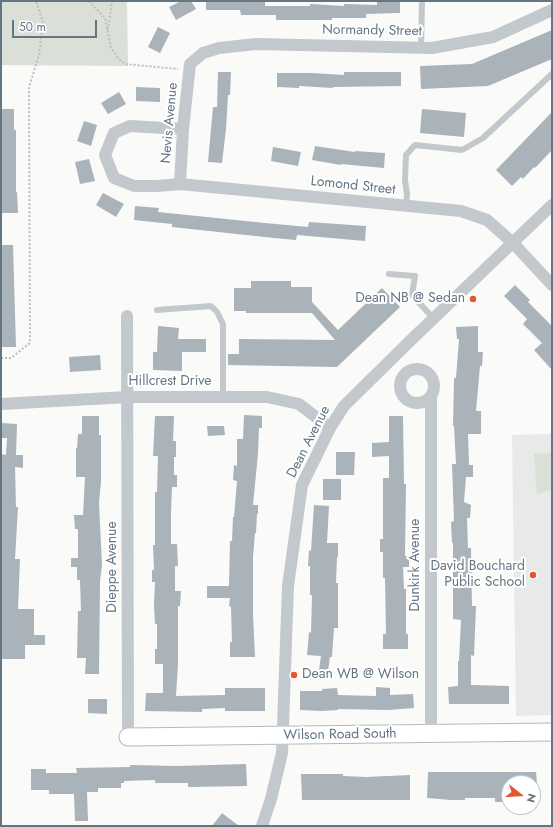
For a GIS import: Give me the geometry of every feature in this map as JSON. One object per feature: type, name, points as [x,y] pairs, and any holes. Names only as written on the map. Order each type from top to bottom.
[{"type":"main road","name":"Wilson Road South","points":[[128,737],[552,732]]},
{"type":"street","name":"Normandy Street","points":[[190,67],[202,54],[219,48],[256,44],[432,48],[493,38],[552,10]]},
{"type":"street","name":"Nevis Avenue","points":[[180,184],[183,129],[190,67]]},
{"type":"street","points":[[180,184],[134,186],[114,178],[105,155],[114,133],[130,126],[183,129]]},
{"type":"street","name":"Lomond Street","points":[[180,184],[461,211],[487,220],[513,243],[552,285]]},
{"type":"street","name":"Dean Avenue","points":[[262,826],[271,799],[280,762],[283,736],[288,586],[302,485],[330,428],[344,406],[433,318],[552,205]]},
{"type":"street","name":"Dieppe Avenue","points":[[127,316],[128,737]]},
{"type":"street","name":"Hillcrest Drive","points":[[1,404],[128,397],[267,397],[299,404],[330,428]]},
{"type":"street","name":"Dunkirk Avenue","points":[[430,397],[431,734]]},
{"type":"lane","points":[[421,47],[422,1]]},
{"type":"lane","points":[[406,206],[408,194],[405,180],[406,155],[415,145],[462,150],[483,138],[552,74]]},
{"type":"lane","points":[[390,274],[415,276],[412,296],[433,318]]},
{"type":"lane","points":[[157,310],[211,306],[217,312],[223,324],[223,397]]},
{"type":"path","points":[[1,358],[11,358],[30,343],[29,87],[39,55],[43,22],[36,1]]},
{"type":"path","points":[[89,1],[104,18],[111,48],[119,59],[125,64],[190,67]]},
{"type":"path","points":[[108,32],[112,1]]},
{"type":"shaded area","points":[[1,1],[127,1],[128,66],[1,65]]},
{"type":"shaded area","name":"David Bouchard Public School","points":[[552,434],[552,715],[516,716],[512,435]]},
{"type":"shaded area","points":[[552,453],[552,490],[537,494],[534,454]]},
{"type":"building","points":[[181,1],[191,1],[196,9],[176,20],[169,7]]},
{"type":"building","points":[[206,1],[265,1],[265,6],[310,6],[310,4],[344,6],[344,4],[377,5],[377,1],[400,1],[400,13],[366,14],[366,18],[332,18],[332,20],[276,20],[276,15],[241,15],[240,10],[206,10]]},
{"type":"building","points":[[158,27],[170,33],[160,53],[148,47]]},
{"type":"building","points":[[552,30],[552,59],[488,86],[421,89],[420,66],[472,64]]},
{"type":"building","points":[[218,72],[231,72],[230,95],[228,95],[222,163],[208,162],[213,107],[217,107]]},
{"type":"building","points":[[344,72],[401,72],[401,86],[333,88],[299,86],[299,88],[277,87],[277,73],[344,75]]},
{"type":"building","points":[[136,87],[160,88],[160,102],[136,101]]},
{"type":"building","points":[[119,92],[126,104],[108,114],[101,103]]},
{"type":"building","points":[[1,109],[14,109],[18,213],[1,213]]},
{"type":"building","points":[[422,109],[466,113],[464,137],[420,133]]},
{"type":"building","points":[[552,112],[552,150],[523,179],[521,177],[512,186],[496,170]]},
{"type":"building","points":[[84,121],[97,125],[91,146],[77,141]]},
{"type":"building","points":[[315,146],[355,152],[385,153],[384,168],[341,165],[312,160]]},
{"type":"building","points":[[273,147],[301,152],[298,166],[271,161]]},
{"type":"building","points":[[89,159],[95,181],[80,184],[75,162]]},
{"type":"building","points":[[103,193],[124,204],[116,217],[96,205]]},
{"type":"building","points":[[135,206],[159,208],[158,212],[308,227],[309,222],[366,226],[365,241],[297,235],[296,240],[172,227],[172,224],[134,220]]},
{"type":"building","points":[[1,245],[13,245],[16,347],[1,347]]},
{"type":"building","points":[[251,281],[291,281],[291,287],[312,287],[312,302],[338,330],[382,288],[400,307],[337,367],[228,365],[228,354],[239,354],[239,339],[335,340],[312,313],[246,313],[246,311],[234,311],[234,288],[251,288]]},
{"type":"building","points":[[515,285],[530,300],[528,302],[552,326],[552,370],[534,350],[542,343],[523,324],[527,319],[504,296]]},
{"type":"building","points":[[158,326],[179,328],[178,339],[206,339],[206,352],[182,352],[182,371],[153,370],[153,352],[157,352]]},
{"type":"building","points":[[478,326],[478,352],[483,352],[482,366],[480,366],[476,411],[481,411],[481,434],[468,434],[469,465],[473,465],[473,477],[466,477],[464,502],[471,505],[470,518],[467,518],[468,548],[471,548],[472,606],[476,606],[474,656],[471,655],[471,685],[509,686],[509,704],[449,704],[448,687],[458,686],[461,620],[453,619],[453,543],[451,522],[454,521],[452,464],[456,464],[453,426],[454,378],[456,378],[459,339],[457,339],[456,327]]},
{"type":"building","points":[[100,355],[101,370],[70,372],[69,357]]},
{"type":"building","points":[[244,415],[262,416],[262,428],[259,428],[253,505],[258,505],[253,557],[255,657],[230,657],[230,642],[232,642],[231,607],[229,606],[230,598],[207,598],[207,586],[229,586],[230,541],[232,541],[237,481],[233,480],[234,465],[237,466],[237,439],[243,439]]},
{"type":"building","points":[[82,416],[99,416],[99,435],[101,435],[101,482],[99,503],[102,565],[100,581],[99,674],[85,674],[86,658],[77,658],[78,611],[81,611],[80,580],[77,580],[77,567],[71,567],[71,558],[78,558],[78,529],[75,529],[74,515],[83,515],[85,477],[76,477],[76,448],[78,434],[82,434]]},
{"type":"building","points":[[155,416],[174,416],[173,441],[176,441],[174,475],[177,475],[177,487],[172,487],[171,544],[177,544],[178,566],[175,566],[175,591],[181,591],[180,606],[178,606],[178,664],[176,696],[225,695],[225,688],[265,688],[265,711],[225,711],[225,708],[202,709],[202,712],[145,711],[146,693],[163,693],[163,664],[155,664],[155,649],[157,649],[157,624],[155,624],[154,605],[155,582],[152,582],[152,570],[154,570],[153,545],[155,545],[155,492],[157,492],[158,456],[153,456]]},
{"type":"building","points":[[389,416],[403,416],[404,484],[406,484],[405,556],[409,556],[409,567],[403,567],[404,589],[406,589],[406,634],[408,634],[408,649],[383,649],[383,634],[386,634],[385,578],[383,578],[383,552],[380,552],[380,539],[383,539],[383,478],[389,478],[389,456],[372,457],[372,443],[389,442]]},
{"type":"building","points":[[1,423],[17,424],[16,455],[23,455],[23,468],[15,467],[16,507],[18,507],[15,559],[20,559],[18,609],[34,609],[34,635],[45,635],[45,645],[25,645],[25,659],[1,659],[1,454],[6,455],[7,438],[1,438]]},
{"type":"building","points":[[207,426],[224,426],[225,435],[208,436]]},
{"type":"building","points":[[336,452],[355,452],[354,475],[336,475]]},
{"type":"building","points":[[323,479],[341,479],[341,500],[323,500]]},
{"type":"building","points":[[314,505],[329,506],[327,543],[338,543],[336,583],[338,583],[338,628],[334,628],[332,657],[330,657],[328,671],[319,670],[321,656],[307,655],[309,632],[311,633],[312,595],[310,595],[310,566],[308,566],[309,550],[311,551]]},
{"type":"building","points":[[376,687],[390,688],[390,695],[413,694],[414,708],[388,710],[300,710],[300,691],[322,691],[322,689],[337,688],[338,695],[376,696]]},
{"type":"building","points":[[88,699],[107,699],[107,714],[88,713]]},
{"type":"building","points":[[246,764],[247,786],[188,787],[188,783],[155,783],[155,780],[124,781],[124,783],[121,783],[121,788],[98,788],[98,792],[87,792],[88,821],[75,821],[74,794],[49,794],[49,790],[31,790],[31,769],[46,769],[46,773],[77,773],[76,768],[130,767],[130,765],[177,766]]},
{"type":"building","points":[[428,772],[536,772],[536,775],[501,775],[501,802],[495,802],[495,798],[465,798],[465,800],[451,800],[427,798]]},
{"type":"building","points":[[301,774],[343,774],[343,776],[366,777],[410,775],[410,800],[302,800]]},
{"type":"building","points":[[222,813],[239,826],[212,826]]},
{"type":"place","name":"Dean NB @ Sedan","points":[[473,299]]},
{"type":"place","name":"David Bouchard Public School","points":[[533,575]]},
{"type":"place","name":"Dean WB @ Wilson","points":[[294,675]]}]
